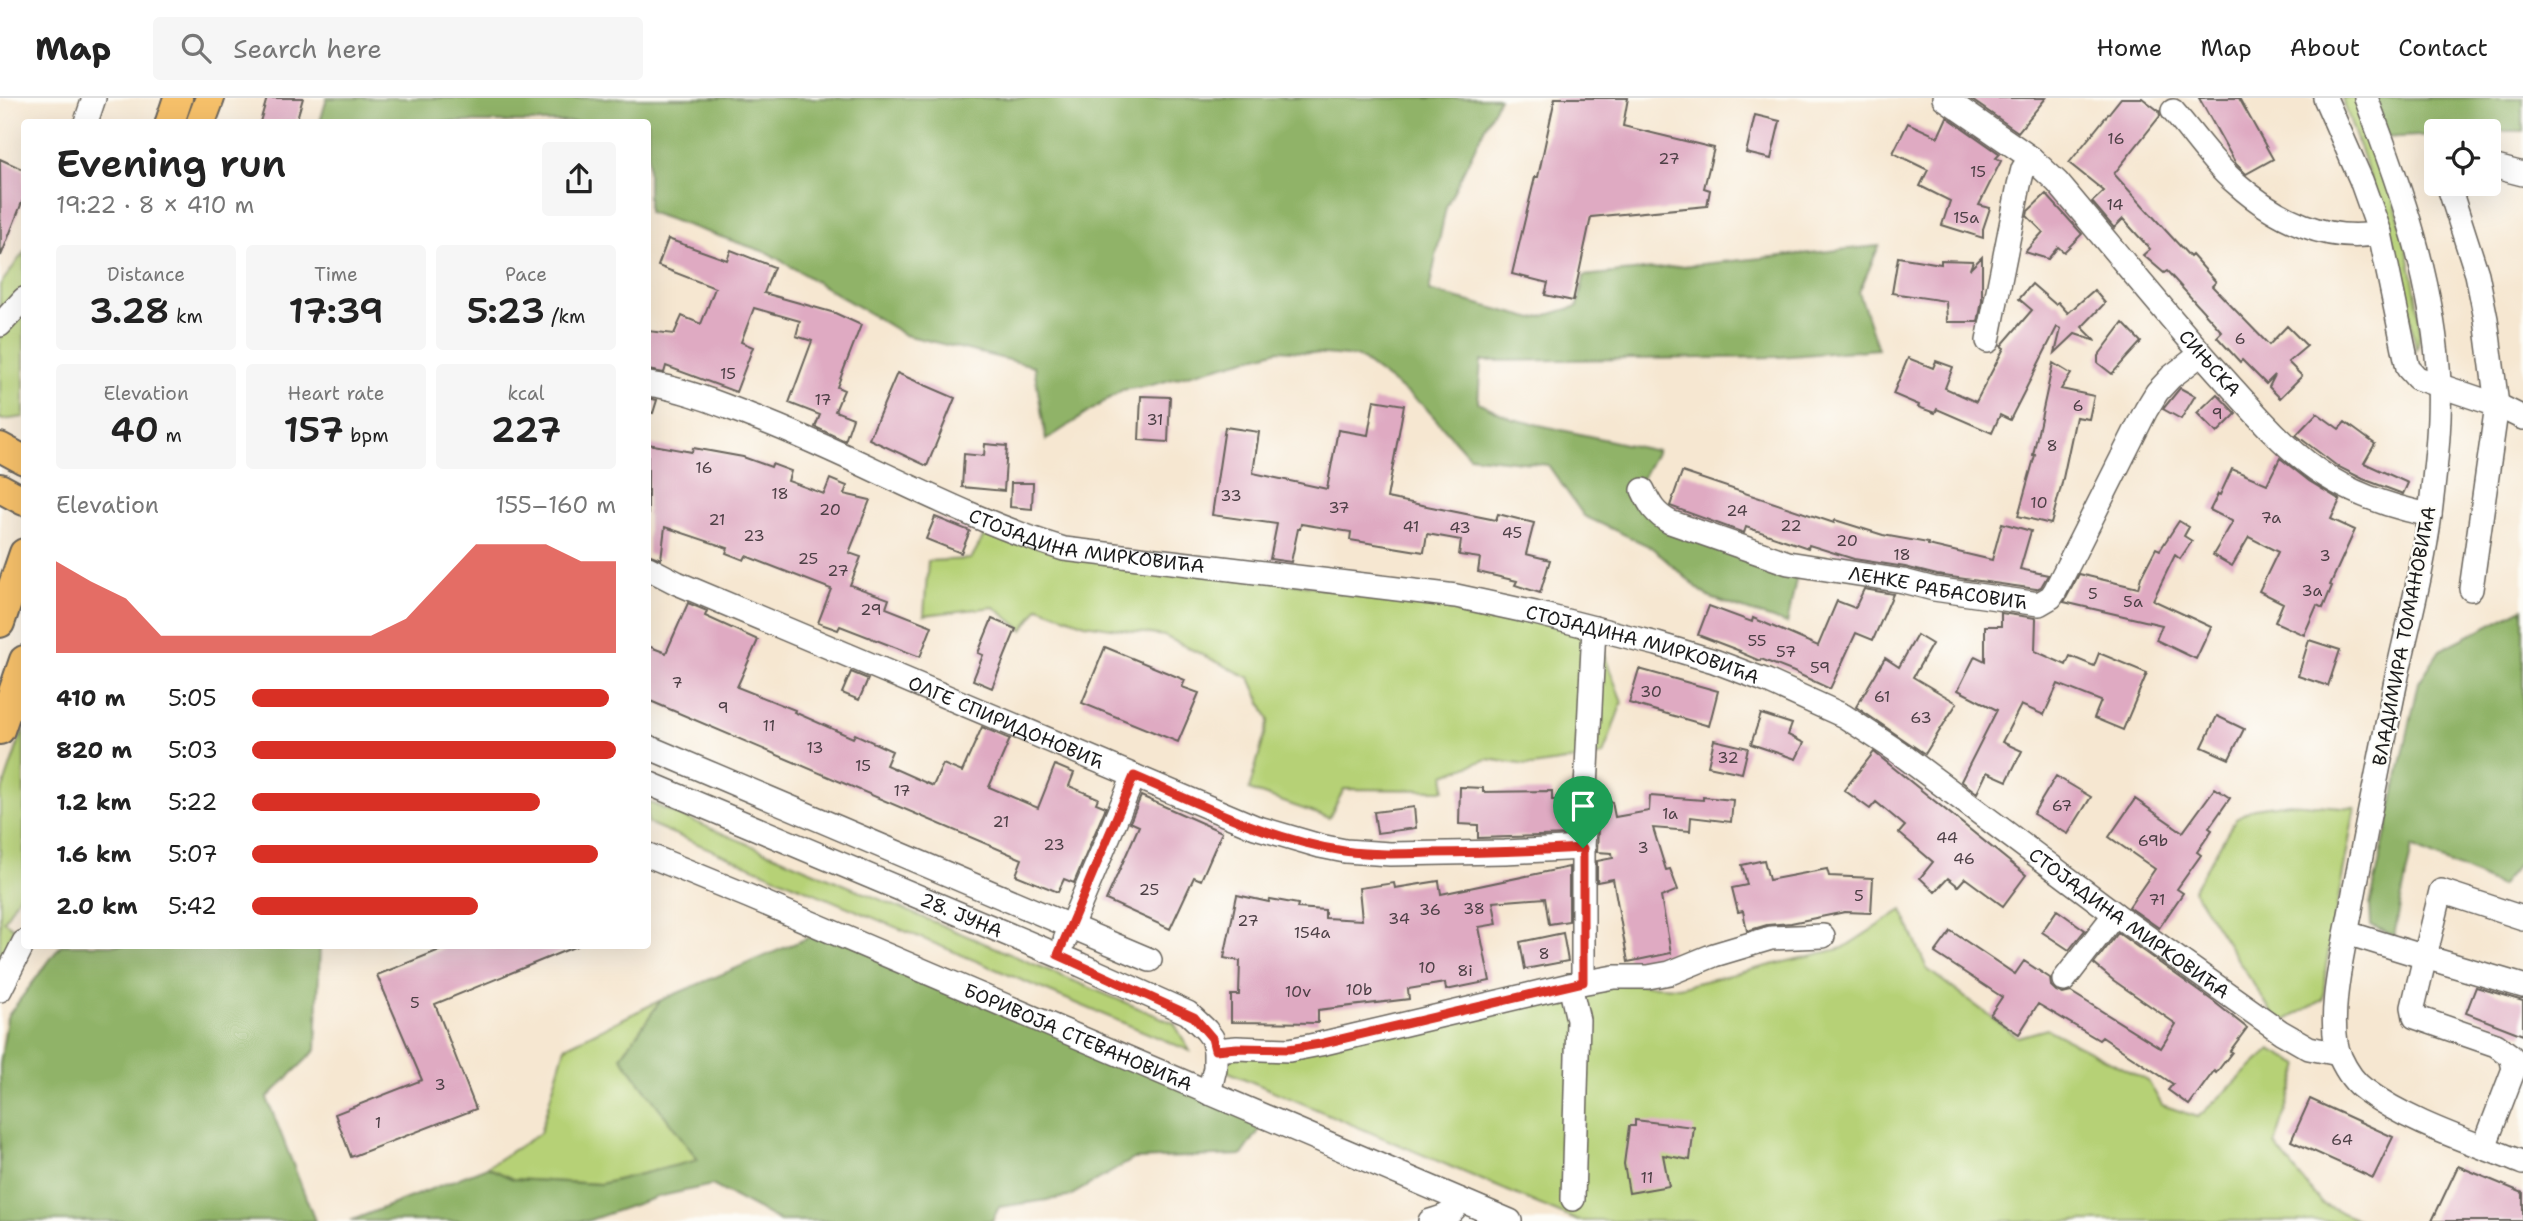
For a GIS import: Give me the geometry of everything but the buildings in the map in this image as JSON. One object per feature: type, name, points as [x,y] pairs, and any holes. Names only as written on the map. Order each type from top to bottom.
[{"type":"main road","points":[[171,119],[178,98]]},
{"type":"main road","points":[[202,119],[210,98]]},
{"type":"main road","points":[[0,447],[21,458]]},
{"type":"main road","points":[[0,488],[21,499]]},
{"type":"main road","points":[[0,623],[5,595],[21,560]]},
{"type":"main road","points":[[0,730],[21,669]]},
{"type":"street","points":[[87,119],[94,98]]},
{"type":"street","name":"СИЊСКА","points":[[1944,98],[2031,158],[2057,182],[2201,354],[2287,446],[2319,471],[2380,502],[2430,515]]},
{"type":"street","points":[[2326,98],[2380,233],[2408,368],[2417,378],[2497,405],[2523,418]]},
{"type":"street","name":"ВЛАДИМИРА ТОМАНОВИЋА","points":[[2339,1054],[2335,1019],[2339,975],[2371,800],[2430,515],[2439,384],[2434,331],[2416,244],[2401,193],[2366,98]]},
{"type":"street","points":[[2173,111],[2235,183],[2255,199],[2301,225],[2323,233],[2349,236],[2380,233]]},
{"type":"street","points":[[1988,341],[2019,185],[2023,169],[2031,158]]},
{"type":"street","points":[[2501,168],[2523,174]]},
{"type":"street","points":[[2452,196],[2477,274],[2486,319],[2497,405],[2471,589]]},
{"type":"street","points":[[0,324],[21,302]]},
{"type":"street","name":"ЛЕНКЕ РАБАСОВИЋ","points":[[1643,490],[1650,506],[1659,516],[1670,522],[1788,563],[1903,581],[1934,589],[2039,604],[2051,597],[2055,591],[2151,401],[2171,377],[2201,354]]},
{"type":"street","name":"СТОЈАДИНА МИРКОВИЋА","points":[[651,384],[673,388],[781,427],[963,512],[1017,535],[1063,549],[1456,596],[1594,628],[1714,661],[1807,698],[1844,716],[1897,751],[2115,914],[2281,1032],[2309,1048],[2339,1054]]},
{"type":"street","name":"ОЛГЕ СПИРИДОНОВИЋ","points":[[651,570],[690,589],[1255,827],[1320,846],[1345,851],[1390,854],[1583,848]]},
{"type":"street","points":[[1573,1199],[1578,1020],[1576,984],[1594,628]]},
{"type":"street","name":"28. ЈУНА","points":[[651,748],[1150,960]]},
{"type":"street","points":[[1058,955],[1134,776]]},
{"type":"street","name":"28. ЈУНА","points":[[651,784],[1058,955],[1194,1017],[1212,1038],[1215,1050]]},
{"type":"street","name":"БОРИВОЈА СТЕВАНОВИЋА","points":[[651,856],[1510,1221]]},
{"type":"street","points":[[2484,1147],[2514,1069],[2511,1056],[2496,1045],[2415,1017],[2413,1007],[2441,891],[2523,918]]},
{"type":"street","points":[[2064,980],[2115,914]]},
{"type":"street","points":[[2347,933],[2523,986]]},
{"type":"street","points":[[1209,1093],[1215,1068],[1215,1050],[1289,1049],[1320,1044],[1576,984],[1614,977],[1648,977],[1670,973],[1752,943],[1780,937],[1823,936]]},
{"type":"street","points":[[0,990],[21,948]]},
{"type":"street","points":[[2339,1054],[2348,1073],[2365,1090],[2395,1108],[2523,1163]]},
{"type":"street","points":[[1430,1221],[1449,1214],[1460,1200]]},
{"type":"green space","points":[[327,98],[1499,98],[1446,207],[1429,291],[1534,319],[1578,306],[1584,276],[1879,246],[1859,292],[1878,349],[1778,357],[1481,361],[1478,402],[1512,419],[1657,451],[1634,493],[1798,570],[1787,624],[1708,597],[1651,547],[1584,516],[1548,465],[1469,456],[1424,406],[1358,357],[1279,350],[1148,386],[1122,390],[1046,440],[1034,366],[905,335],[768,253],[651,213],[651,119],[321,119]]},
{"type":"green space","points":[[2342,98],[2355,98],[2395,202],[2416,296],[2419,338],[2416,350],[2402,269]]},
{"type":"green space","points":[[2366,98],[2523,98],[2523,131],[2501,131],[2501,119],[2424,119],[2424,136],[2382,138]]},
{"type":"green space","points":[[21,256],[21,417],[3,420],[0,419],[0,285]]},
{"type":"green space","points":[[991,523],[1064,549],[1594,628],[1622,702],[1603,755],[1533,766],[1487,759],[1445,775],[1444,790],[1344,789],[1329,818],[1249,790],[1269,720],[1250,678],[1164,636],[1085,624],[1039,607],[1023,630],[994,607],[924,615],[928,561],[971,559]]},
{"type":"green space","points":[[2523,608],[2523,859],[2500,886],[2412,847],[2394,936],[2371,925],[2370,905],[2419,682],[2440,650]]},
{"type":"green space","points":[[21,736],[21,892],[4,921],[14,928],[0,963],[0,797]]},
{"type":"green space","points":[[651,803],[1174,1023],[1190,1051],[651,824]]},
{"type":"green space","points":[[2289,803],[2355,808],[2326,966],[2323,1000],[2279,1024],[2193,890],[2236,818],[2254,808]]},
{"type":"green space","points":[[1902,910],[1927,969],[2018,1037],[2047,1029],[2148,1081],[2162,1105],[2198,1117],[2271,1049],[2300,1065],[2275,1145],[2322,1204],[2360,1221],[1578,1221],[1224,1070],[1237,1048],[1264,1050],[1583,982],[1679,987],[1843,948]]},
{"type":"green space","points":[[826,930],[1268,1118],[1242,1155],[1134,1159],[1068,1197],[999,1207],[992,1221],[780,1221],[712,1185],[657,1197],[587,1221],[350,1221],[487,1167],[513,1179],[600,1184],[698,1160],[621,1057],[661,1000]]},
{"type":"green space","points":[[58,949],[320,949],[316,1050],[267,1098],[315,1221],[0,1221],[0,1065],[7,1017]]},
{"type":"green space","points":[[661,1000],[621,1057],[699,1160],[600,1184],[513,1179],[487,1167],[540,1133],[565,1047]]},
{"type":"route","points":[[1134,776],[1255,827],[1345,851],[1390,854],[1583,848],[1583,982],[1320,1044],[1289,1049],[1215,1050],[1212,1038],[1188,1013],[1058,955],[1134,776]]}]
